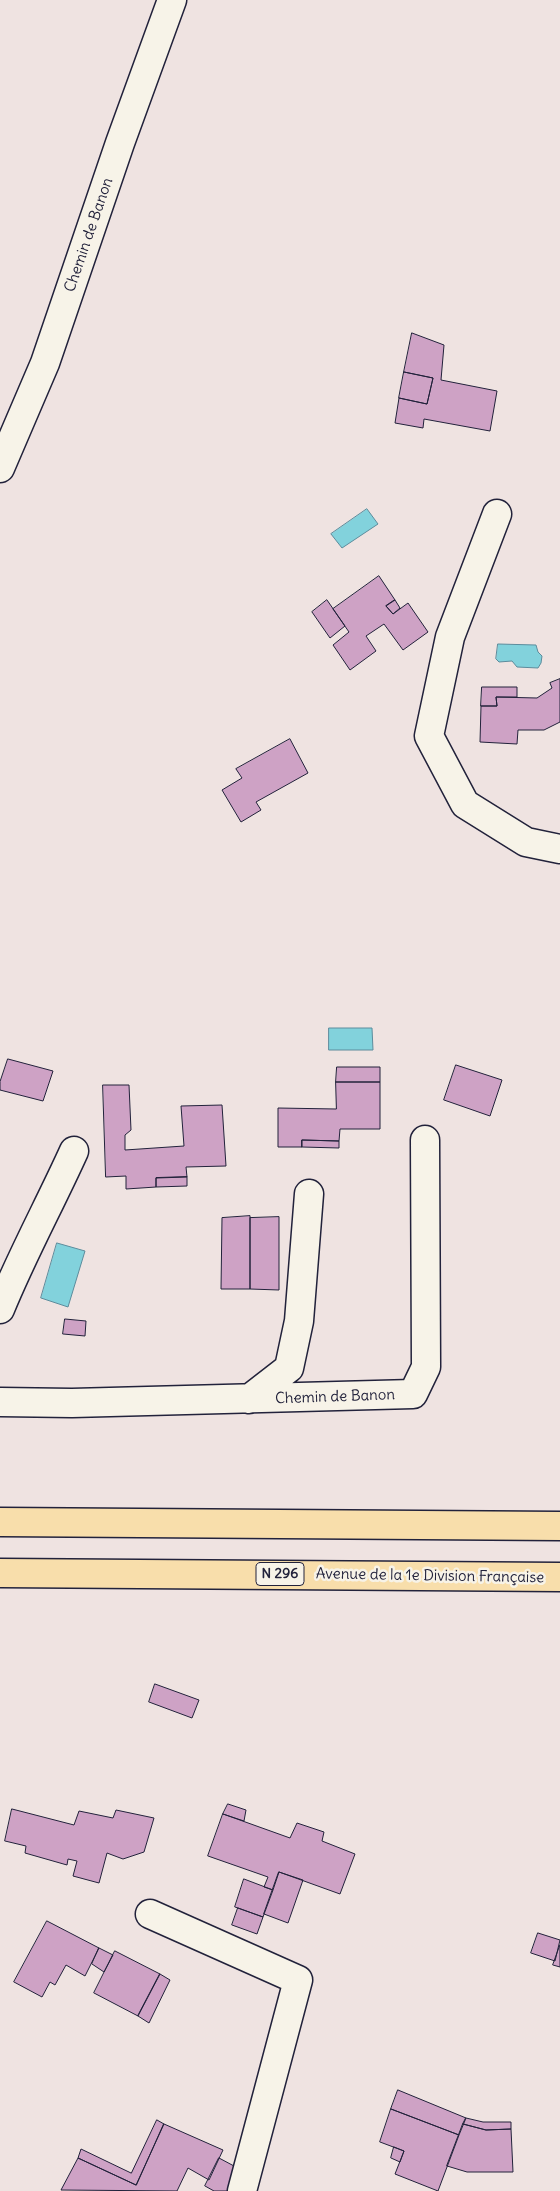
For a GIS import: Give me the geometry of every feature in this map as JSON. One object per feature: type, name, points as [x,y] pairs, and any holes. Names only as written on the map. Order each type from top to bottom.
[{"type":"highway","points":[[0,1522],[560,1526]]},
{"type":"highway","name":"Avenue de la 1e Division Française","points":[[0,1574],[560,1577]]},
{"type":"street","name":"Chemin de Banon","points":[[0,468],[45,363],[120,143],[172,0]]},
{"type":"street","points":[[497,514],[450,637],[429,736],[465,804],[526,842],[560,849]]},
{"type":"street","name":"Chemin de Banon","points":[[0,1402],[72,1403],[413,1394],[426,1368],[425,1140]]},
{"type":"street","points":[[0,1309],[13,1277],[50,1206],[74,1151]]},
{"type":"street","points":[[249,1399],[289,1368],[298,1321],[309,1194]]},
{"type":"street","points":[[150,1914],[298,1980],[242,2191]]},
{"type":"water","points":[[367,509],[378,524],[342,548],[331,534]]},
{"type":"water","points":[[498,644],[536,645],[538,652],[542,656],[541,663],[538,668],[517,667],[512,661],[499,662],[496,659]]},
{"type":"water","points":[[329,1028],[372,1028],[373,1050],[329,1050]]},
{"type":"water","points":[[57,1243],[85,1251],[68,1307],[41,1298]]},
{"type":"building","points":[[412,333],[444,345],[441,380],[497,391],[490,431],[424,419],[423,428],[395,423],[399,398],[427,404],[433,378],[404,372]]},
{"type":"building","points":[[404,372],[433,378],[427,404],[399,398]]},
{"type":"building","points":[[379,576],[395,600],[386,606],[393,614],[408,603],[428,632],[403,650],[384,624],[366,636],[376,651],[350,670],[333,645],[349,632],[333,609]]},
{"type":"building","points":[[327,600],[345,626],[330,638],[312,612]]},
{"type":"building","points":[[395,600],[400,608],[393,614],[386,606]]},
{"type":"building","points":[[560,679],[560,722],[544,730],[518,730],[517,744],[480,742],[481,706],[497,706],[496,697],[537,698],[552,688],[550,683]]},
{"type":"building","points":[[482,687],[517,687],[517,697],[496,697],[497,706],[481,706]]},
{"type":"building","points":[[290,739],[308,773],[256,802],[261,810],[241,822],[222,790],[242,778],[236,769]]},
{"type":"building","points":[[8,1059],[53,1071],[43,1101],[0,1090],[0,1082]]},
{"type":"building","points":[[456,1065],[502,1080],[490,1116],[444,1100]]},
{"type":"building","points":[[337,1067],[380,1067],[380,1082],[336,1082]]},
{"type":"building","points":[[336,1082],[380,1082],[380,1129],[340,1129],[339,1141],[302,1140],[302,1147],[278,1147],[278,1108],[336,1109]]},
{"type":"building","points":[[103,1085],[129,1085],[131,1130],[125,1135],[125,1150],[184,1146],[181,1106],[222,1105],[226,1166],[186,1167],[187,1177],[156,1178],[156,1187],[126,1189],[126,1176],[106,1177]]},
{"type":"building","points":[[302,1140],[339,1141],[339,1148],[302,1147]]},
{"type":"building","points":[[187,1177],[187,1186],[156,1187],[156,1178]]},
{"type":"building","points":[[250,1216],[250,1289],[221,1289],[222,1218]]},
{"type":"building","points":[[279,1217],[279,1290],[250,1289],[250,1218]]},
{"type":"building","points":[[65,1319],[86,1321],[85,1336],[63,1334]]},
{"type":"building","points":[[155,1684],[199,1700],[192,1718],[149,1702]]},
{"type":"building","points":[[228,1804],[246,1810],[244,1821],[223,1814]]},
{"type":"building","points":[[12,1809],[74,1825],[79,1811],[113,1818],[116,1810],[154,1818],[144,1852],[123,1859],[107,1853],[99,1883],[73,1876],[77,1861],[68,1859],[67,1865],[25,1853],[26,1846],[5,1841]]},
{"type":"building","points":[[223,1814],[290,1838],[297,1823],[324,1832],[322,1841],[355,1854],[340,1894],[279,1872],[273,1890],[264,1887],[268,1877],[208,1856]]},
{"type":"building","points":[[279,1872],[303,1880],[288,1923],[264,1914]]},
{"type":"building","points":[[244,1879],[273,1890],[263,1917],[235,1907]]},
{"type":"building","points":[[238,1908],[263,1917],[257,1934],[232,1925]]},
{"type":"building","points":[[47,1921],[99,1948],[85,1976],[66,1965],[55,1985],[50,1982],[42,1997],[14,1982]]},
{"type":"building","points":[[538,1933],[560,1940],[555,1961],[531,1953]]},
{"type":"building","points":[[560,1945],[560,1967],[553,1965]]},
{"type":"building","points":[[99,1948],[113,1955],[104,1972],[92,1964]]},
{"type":"building","points":[[115,1951],[160,1974],[138,2016],[94,1993]]},
{"type":"building","points":[[160,1974],[170,1980],[149,2023],[138,2016]]},
{"type":"building","points":[[398,2090],[466,2118],[459,2135],[391,2109]]},
{"type":"building","points":[[391,2109],[459,2135],[438,2191],[395,2174],[404,2151],[380,2142]]},
{"type":"building","points":[[466,2118],[483,2122],[511,2122],[511,2129],[486,2130],[463,2124]]},
{"type":"building","points":[[157,2120],[164,2124],[136,2185],[78,2158],[81,2149],[131,2173]]},
{"type":"building","points":[[164,2124],[223,2150],[209,2180],[188,2168],[177,2191],[61,2190],[78,2158],[136,2185]]},
{"type":"building","points":[[463,2124],[486,2130],[511,2129],[513,2172],[467,2172],[447,2166]]},
{"type":"building","points":[[394,2147],[404,2151],[400,2162],[391,2158]]},
{"type":"building","points":[[219,2158],[234,2166],[229,2191],[214,2191],[205,2186]]}]
